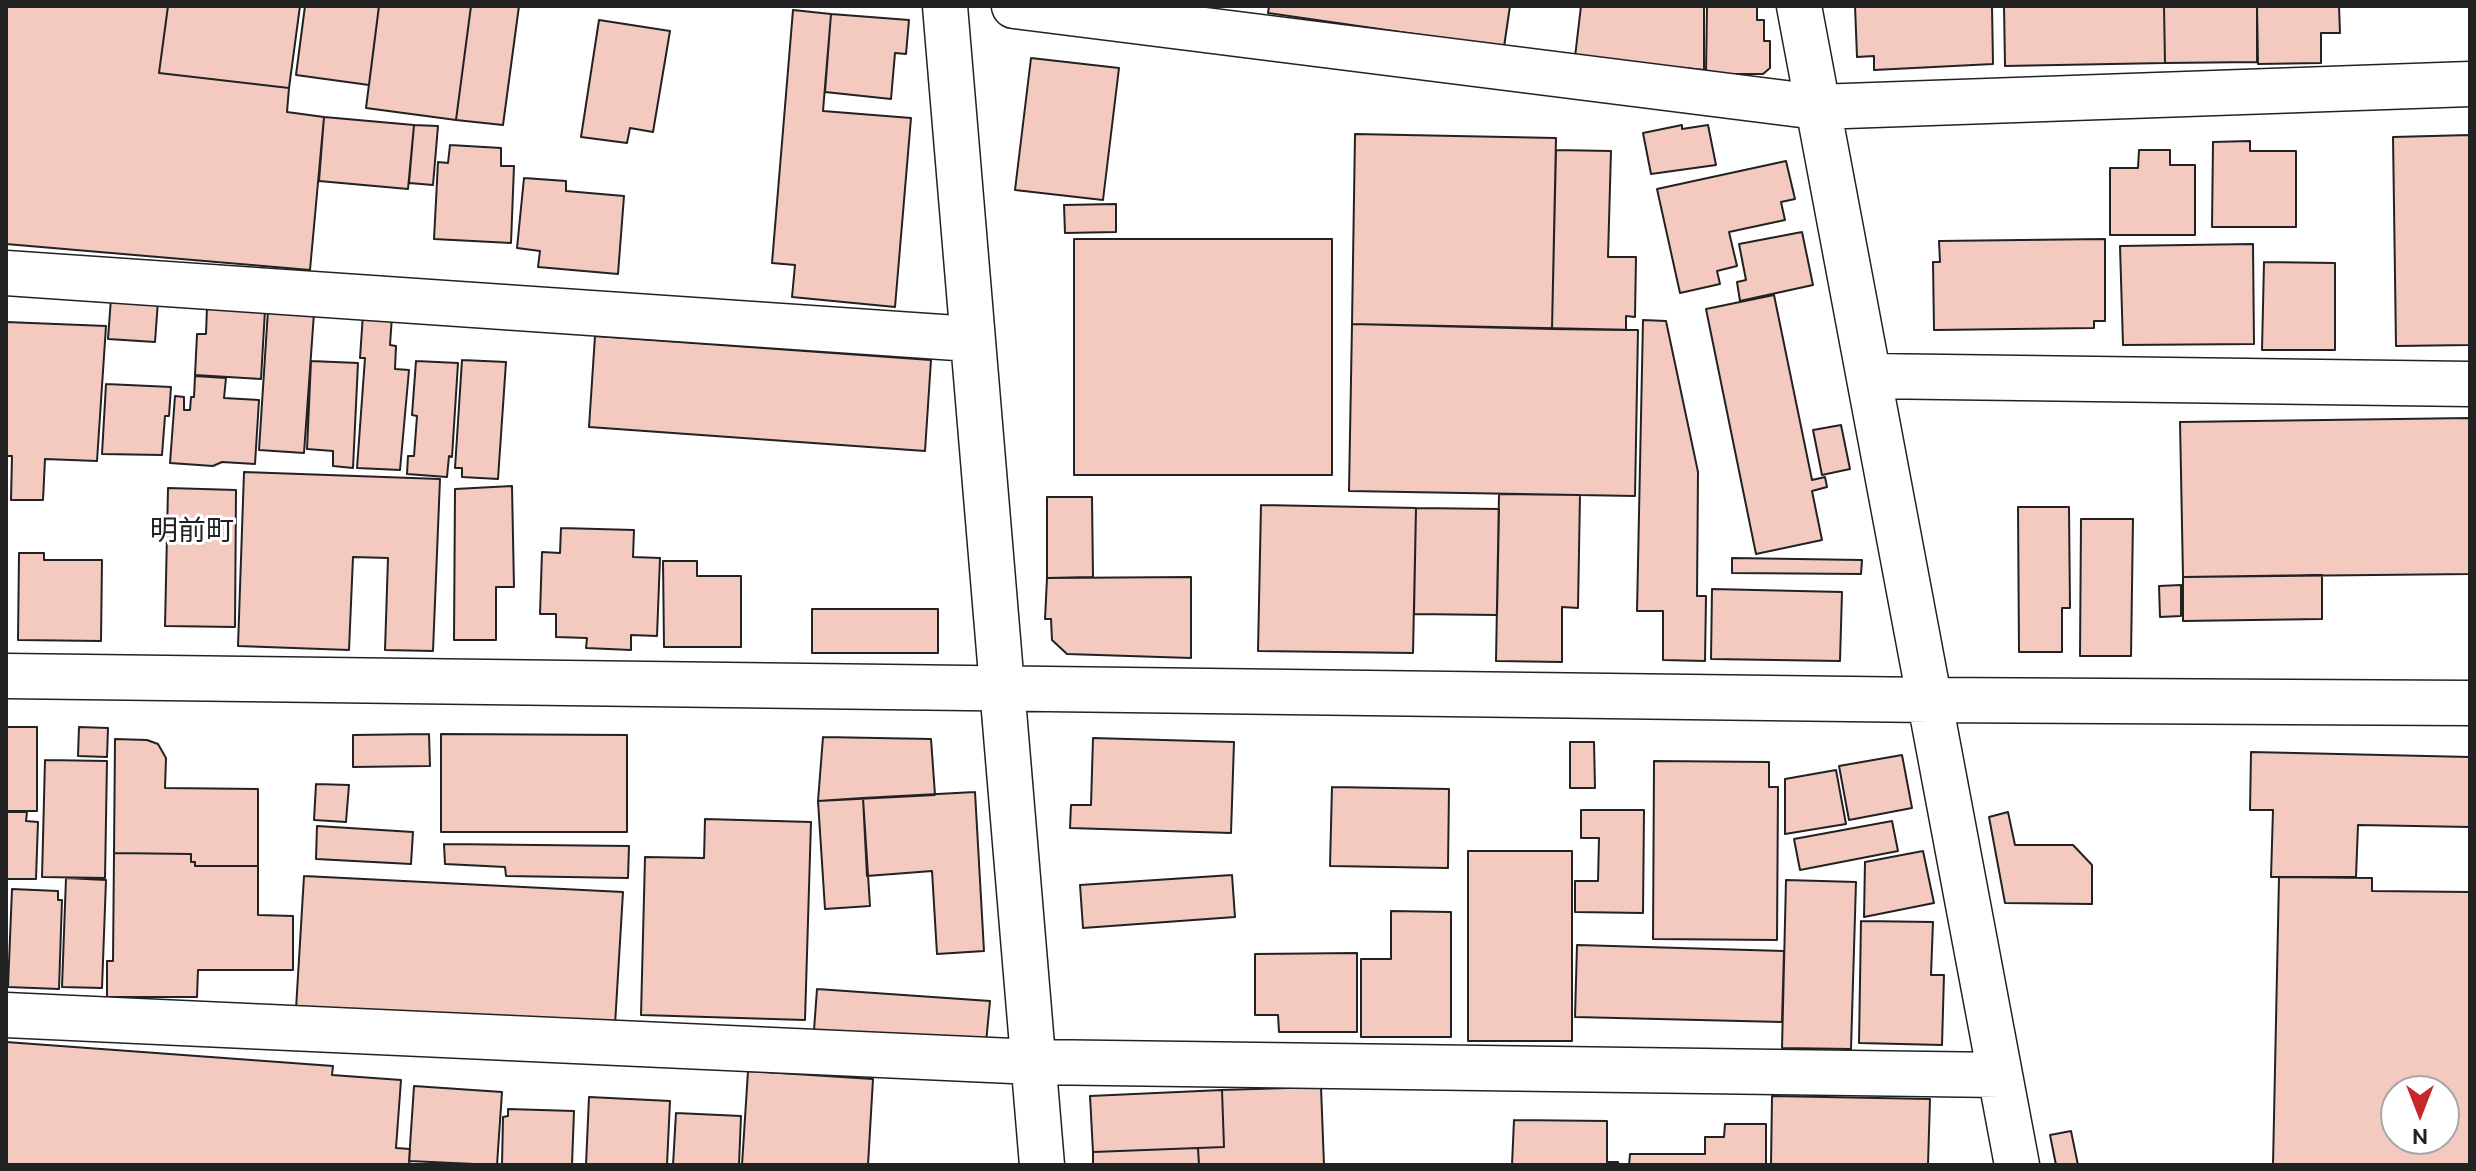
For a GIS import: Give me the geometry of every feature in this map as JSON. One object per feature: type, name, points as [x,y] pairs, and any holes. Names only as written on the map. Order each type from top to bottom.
[{"type":"street","points":[[945,6],[1042,1165]]},
{"type":"street","points":[[1014,6],[1817,107],[2470,84]]},
{"type":"street","points":[[1799,6],[2017,1165]]},
{"type":"street","points":[[6,273],[971,339]]},
{"type":"street","points":[[1869,376],[2470,384]]},
{"type":"street","points":[[6,676],[1004,690],[2470,703]]},
{"type":"street","points":[[6,1015],[1034,1062],[2000,1075]]},
{"type":"building","points":[[6,6],[168,6],[159,73],[289,88],[287,112],[324,117],[310,270],[6,244]]},
{"type":"building","points":[[168,6],[300,6],[289,88],[159,73]]},
{"type":"building","points":[[305,6],[379,6],[369,85],[296,75]]},
{"type":"building","points":[[379,6],[471,6],[456,120],[366,108]]},
{"type":"building","points":[[471,6],[519,6],[503,125],[456,120]]},
{"type":"building","points":[[1269,6],[1510,6],[1504,47],[1268,13]]},
{"type":"building","points":[[1581,6],[1704,6],[1704,70],[1575,57]]},
{"type":"building","points":[[1707,6],[1757,6],[1757,20],[1764,20],[1764,41],[1770,41],[1770,68],[1763,74],[1706,74]]},
{"type":"building","points":[[1855,6],[1992,6],[1993,64],[1874,70],[1874,56],[1857,57]]},
{"type":"building","points":[[2004,6],[2164,6],[2165,63],[2005,66]]},
{"type":"building","points":[[2164,6],[2257,6],[2257,62],[2165,63]]},
{"type":"building","points":[[2257,6],[2339,6],[2340,33],[2321,33],[2321,63],[2258,64]]},
{"type":"building","points":[[793,10],[831,14],[823,111],[911,118],[895,307],[792,297],[795,265],[772,263]]},
{"type":"building","points":[[831,14],[909,20],[906,54],[895,53],[891,99],[825,92]]},
{"type":"building","points":[[599,20],[670,31],[653,132],[630,128],[627,143],[581,137]]},
{"type":"building","points":[[1031,58],[1119,68],[1103,200],[1015,190]]},
{"type":"building","points":[[324,117],[414,125],[408,189],[319,181]]},
{"type":"building","points":[[414,125],[438,126],[433,185],[409,183]]},
{"type":"building","points":[[1682,125],[1682,129],[1708,125],[1716,165],[1651,174],[1643,133]]},
{"type":"building","points":[[1355,134],[1556,138],[1552,329],[1352,324]]},
{"type":"building","points":[[2470,135],[2470,345],[2396,346],[2393,137]]},
{"type":"building","points":[[2250,141],[2250,151],[2296,151],[2296,227],[2212,227],[2213,142]]},
{"type":"building","points":[[450,145],[501,148],[501,166],[514,166],[511,243],[434,239],[438,162],[448,163]]},
{"type":"building","points":[[1556,150],[1611,151],[1608,257],[1636,257],[1635,317],[1626,316],[1626,330],[1552,329]]},
{"type":"building","points":[[2139,150],[2170,150],[2170,165],[2195,165],[2195,235],[2110,235],[2110,168],[2138,168]]},
{"type":"building","points":[[1786,161],[1795,199],[1781,202],[1785,220],[1729,232],[1737,266],[1717,271],[1720,284],[1680,293],[1657,189]]},
{"type":"building","points":[[524,178],[566,181],[566,191],[624,196],[618,274],[538,267],[540,251],[517,248]]},
{"type":"building","points":[[1116,204],[1116,232],[1065,233],[1064,205]]},
{"type":"building","points":[[1802,232],[1813,285],[1740,301],[1737,282],[1746,280],[1739,244]]},
{"type":"building","points":[[1074,239],[1332,239],[1332,475],[1074,475]]},
{"type":"building","points":[[2105,239],[2105,321],[2094,321],[2094,328],[1934,330],[1933,262],[1940,262],[1939,241]]},
{"type":"building","points":[[2253,244],[2254,344],[2123,345],[2120,246]]},
{"type":"building","points":[[2264,262],[2335,263],[2335,350],[2262,350]]},
{"type":"building","points":[[1774,295],[1812,480],[1825,477],[1827,487],[1812,491],[1822,540],[1756,554],[1706,309]]},
{"type":"building","points":[[111,298],[158,301],[155,342],[108,339]]},
{"type":"building","points":[[207,307],[265,310],[261,379],[195,375],[197,334],[206,334]]},
{"type":"building","points":[[268,310],[314,313],[304,453],[259,450]]},
{"type":"building","points":[[363,314],[392,316],[390,345],[396,346],[395,369],[409,370],[400,470],[357,468],[365,358],[360,358]]},
{"type":"building","points":[[1643,320],[1666,321],[1698,472],[1697,596],[1706,596],[1705,661],[1663,660],[1663,611],[1637,611]]},
{"type":"building","points":[[6,322],[106,326],[97,461],[45,459],[43,500],[11,500],[12,456],[6,456]]},
{"type":"building","points":[[1352,324],[1638,330],[1635,496],[1349,491]]},
{"type":"building","points":[[595,336],[931,360],[925,451],[589,427]]},
{"type":"building","points":[[462,360],[506,362],[498,479],[462,477],[462,468],[455,468]]},
{"type":"building","points":[[311,361],[358,363],[353,468],[333,466],[333,451],[307,449]]},
{"type":"building","points":[[416,361],[458,363],[452,457],[449,456],[447,477],[407,474],[408,456],[414,456],[417,416],[412,415]]},
{"type":"building","points":[[195,376],[226,378],[224,398],[259,400],[255,464],[222,462],[213,466],[170,463],[175,396],[184,397],[184,410],[190,410]]},
{"type":"building","points":[[106,384],[171,387],[162,455],[102,454]]},
{"type":"building","points":[[2470,418],[2470,574],[2183,577],[2180,422]]},
{"type":"building","points":[[1841,425],[1850,469],[1822,475],[1813,430]]},
{"type":"building","points":[[244,472],[440,479],[433,651],[385,650],[388,558],[353,557],[349,650],[238,646]]},
{"type":"building","points":[[512,486],[514,587],[496,587],[496,640],[454,640],[455,489]]},
{"type":"building","points":[[168,488],[236,490],[235,627],[165,626]]},
{"type":"building","points":[[1499,494],[1580,495],[1578,608],[1562,607],[1562,662],[1496,661]]},
{"type":"building","points":[[1047,497],[1092,497],[1093,577],[1047,578]]},
{"type":"building","points":[[1261,505],[1416,508],[1413,653],[1258,651]]},
{"type":"building","points":[[2018,507],[2069,507],[2070,608],[2062,608],[2062,652],[2019,652]]},
{"type":"building","points":[[1416,508],[1499,509],[1497,615],[1414,614]]},
{"type":"building","points":[[2081,519],[2133,519],[2131,656],[2080,656]]},
{"type":"building","points":[[561,528],[634,530],[633,557],[660,558],[657,636],[631,635],[631,650],[586,648],[587,638],[556,637],[556,614],[540,614],[542,552],[560,553]]},
{"type":"building","points":[[19,553],[44,553],[44,560],[102,560],[101,641],[18,640]]},
{"type":"building","points":[[1732,558],[1862,560],[1861,574],[1732,573]]},
{"type":"building","points":[[663,561],[697,561],[697,576],[741,576],[741,647],[664,647]]},
{"type":"building","points":[[2322,575],[2322,619],[2183,621],[2183,577]]},
{"type":"building","points":[[1191,577],[1191,658],[1067,654],[1052,640],[1051,619],[1045,619],[1047,578]]},
{"type":"building","points":[[2181,585],[2181,616],[2160,617],[2159,586]]},
{"type":"building","points":[[1712,589],[1842,592],[1840,661],[1711,659]]},
{"type":"building","points":[[812,609],[938,609],[938,653],[812,653]]},
{"type":"building","points":[[6,727],[37,727],[37,811],[6,811]]},
{"type":"building","points":[[79,727],[108,728],[107,757],[78,756]]},
{"type":"building","points":[[429,734],[430,766],[353,767],[353,735]]},
{"type":"building","points":[[441,734],[627,735],[627,832],[441,832]]},
{"type":"building","points":[[823,737],[931,739],[935,795],[818,801]]},
{"type":"building","points":[[1093,738],[1234,742],[1231,833],[1070,828],[1071,805],[1091,805]]},
{"type":"building","points":[[115,739],[147,740],[158,744],[166,758],[165,788],[258,789],[258,866],[195,866],[195,862],[191,862],[191,854],[114,853]]},
{"type":"building","points":[[1570,742],[1594,742],[1595,788],[1570,788]]},
{"type":"building","points":[[2251,752],[2470,757],[2470,827],[2358,825],[2356,877],[2271,877],[2273,810],[2250,810]]},
{"type":"building","points":[[1902,755],[1912,808],[1849,820],[1839,766]]},
{"type":"building","points":[[45,760],[107,761],[105,878],[42,877]]},
{"type":"building","points":[[1654,761],[1769,762],[1769,787],[1778,787],[1777,940],[1653,939]]},
{"type":"building","points":[[1836,770],[1846,824],[1785,834],[1785,779]]},
{"type":"building","points":[[316,784],[349,785],[346,822],[314,820]]},
{"type":"building","points":[[1332,787],[1449,789],[1448,868],[1330,866]]},
{"type":"building","points":[[975,792],[984,951],[937,954],[932,871],[867,876],[863,798]]},
{"type":"building","points":[[863,798],[870,906],[825,909],[818,801]]},
{"type":"building","points":[[1581,810],[1644,810],[1643,913],[1575,912],[1575,881],[1598,881],[1599,838],[1581,838]]},
{"type":"building","points":[[6,812],[27,812],[26,821],[38,822],[36,879],[6,879]]},
{"type":"building","points":[[2008,812],[2015,845],[2073,845],[2092,865],[2092,904],[2005,903],[1989,817]]},
{"type":"building","points":[[705,819],[811,822],[805,1020],[641,1015],[645,857],[704,858]]},
{"type":"building","points":[[1892,821],[1898,851],[1800,870],[1794,839]]},
{"type":"building","points":[[317,826],[413,832],[411,864],[316,859]]},
{"type":"building","points":[[444,844],[629,846],[628,878],[506,876],[505,867],[445,864]]},
{"type":"building","points":[[1468,851],[1572,851],[1572,1041],[1468,1041]]},
{"type":"building","points":[[1923,851],[1934,903],[1864,917],[1865,862]]},
{"type":"building","points":[[114,853],[191,854],[191,862],[195,862],[195,866],[258,866],[258,915],[293,916],[293,970],[198,970],[197,997],[107,997],[107,961],[113,961]]},
{"type":"building","points":[[1232,875],[1235,917],[1083,928],[1080,885]]},
{"type":"building","points":[[304,876],[623,892],[615,1025],[296,1009]]},
{"type":"building","points":[[2279,877],[2372,878],[2372,891],[2470,892],[2470,1165],[2273,1165]]},
{"type":"building","points":[[66,878],[106,880],[102,988],[62,987]]},
{"type":"building","points":[[1786,880],[1856,882],[1851,1049],[1782,1048]]},
{"type":"building","points":[[12,889],[58,891],[58,900],[62,900],[59,989],[8,987]]},
{"type":"building","points":[[1391,911],[1451,912],[1451,1037],[1361,1037],[1361,959],[1391,959]]},
{"type":"building","points":[[1861,921],[1933,922],[1931,975],[1944,975],[1942,1045],[1859,1043]]},
{"type":"building","points":[[1577,945],[1784,951],[1782,1022],[1575,1017]]},
{"type":"building","points":[[1357,953],[1357,1032],[1279,1032],[1278,1015],[1255,1015],[1255,954]]},
{"type":"building","points":[[817,989],[990,1001],[986,1043],[814,1030]]},
{"type":"building","points":[[6,1042],[333,1066],[332,1075],[401,1080],[396,1148],[410,1149],[409,1165],[6,1165]]},
{"type":"building","points":[[748,1071],[873,1079],[868,1165],[742,1165]]},
{"type":"building","points":[[414,1086],[502,1092],[497,1165],[409,1161]]},
{"type":"building","points":[[1321,1087],[1324,1165],[1199,1165],[1198,1148],[1224,1147],[1222,1090]]},
{"type":"building","points":[[1222,1090],[1224,1147],[1093,1152],[1090,1096]]},
{"type":"building","points":[[1772,1096],[1930,1099],[1928,1165],[1771,1165]]},
{"type":"building","points":[[589,1097],[670,1101],[667,1165],[586,1165]]},
{"type":"building","points":[[508,1109],[574,1111],[572,1165],[502,1165],[503,1117],[508,1116]]},
{"type":"building","points":[[676,1113],[741,1116],[739,1165],[673,1165]]},
{"type":"building","points":[[1514,1120],[1607,1121],[1607,1162],[1618,1162],[1618,1165],[1512,1165]]},
{"type":"building","points":[[1725,1124],[1766,1124],[1766,1165],[1629,1165],[1630,1154],[1705,1154],[1705,1137],[1724,1137]]},
{"type":"building","points":[[2071,1131],[2078,1165],[2056,1165],[2050,1135]]},
{"type":"building","points":[[1198,1148],[1199,1165],[1093,1165],[1093,1152]]},
{"type":"district","name":"明前町","points":[[192,531]]}]
